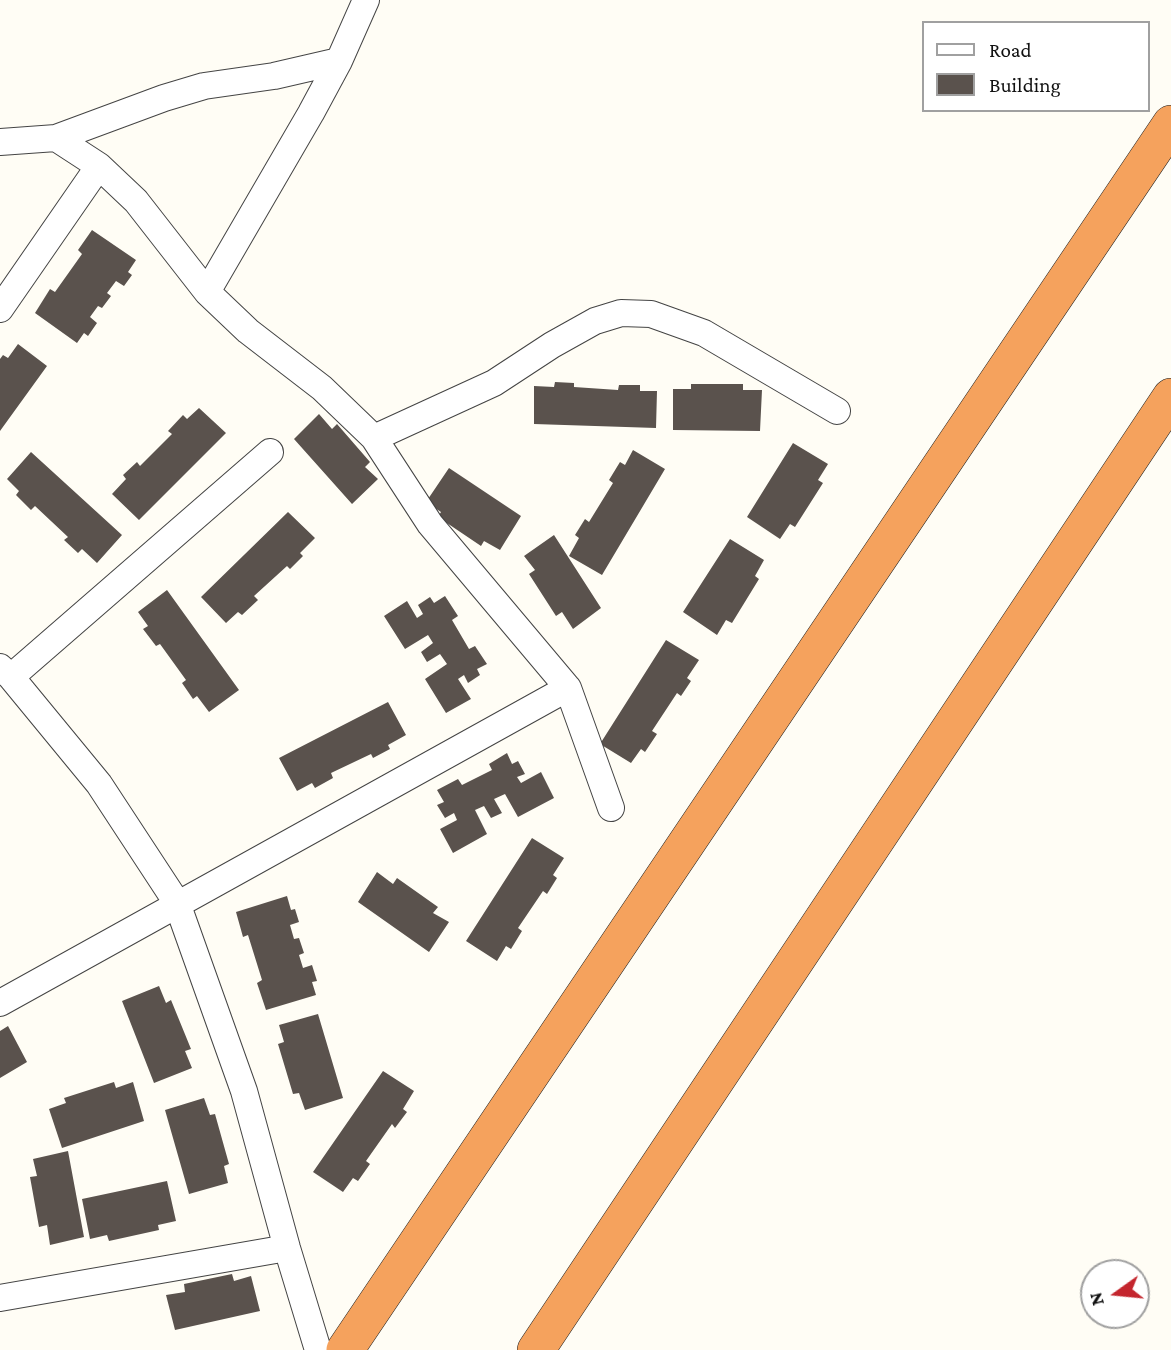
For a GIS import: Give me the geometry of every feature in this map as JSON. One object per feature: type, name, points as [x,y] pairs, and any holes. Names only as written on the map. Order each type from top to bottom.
[{"type":"highway","points":[[345,1350],[1171,124]]},
{"type":"highway","points":[[536,1350],[1171,397]]},
{"type":"street","points":[[207,292],[340,61],[366,0]]},
{"type":"street","points":[[0,142],[56,138],[164,97],[204,86],[274,76],[340,61]]},
{"type":"street","points":[[56,138],[99,166],[136,201],[207,292],[248,331],[322,388],[374,438],[430,524],[568,688],[611,808]]},
{"type":"street","points":[[0,309],[99,166]]},
{"type":"street","points":[[374,438],[495,383],[552,345],[595,321],[621,313],[651,314],[704,333],[837,411]]},
{"type":"street","points":[[270,452],[6,672],[99,784],[177,904],[244,1091],[318,1350]]},
{"type":"street","points":[[0,1003],[568,688]]},
{"type":"street","points":[[0,1298],[287,1248]]},
{"type":"building","points":[[92,230],[136,260],[128,272],[132,275],[124,286],[116,281],[107,293],[111,296],[102,308],[98,306],[90,317],[97,323],[88,336],[84,333],[77,343],[35,313],[50,289],[55,292],[82,254],[78,250]]},
{"type":"building","points":[[18,344],[47,366],[0,431],[0,359],[3,355],[8,358]]},
{"type":"building","points":[[555,382],[574,383],[574,387],[618,390],[619,385],[640,385],[640,391],[657,391],[656,428],[534,424],[534,386],[554,387]]},
{"type":"building","points":[[691,384],[743,384],[743,390],[762,390],[760,431],[673,430],[673,389],[691,389]]},
{"type":"building","points":[[199,408],[226,433],[139,520],[112,494],[126,479],[123,475],[137,462],[140,466],[172,434],[168,431],[183,415],[187,419]]},
{"type":"building","points":[[319,414],[332,429],[337,424],[370,462],[365,467],[378,479],[352,504],[294,439]]},
{"type":"building","points":[[793,443],[828,464],[818,480],[823,483],[795,527],[790,524],[780,539],[747,517]]},
{"type":"building","points":[[633,450],[665,469],[602,575],[569,556],[579,538],[575,535],[585,519],[589,522],[613,483],[609,480],[620,462],[625,465]]},
{"type":"building","points":[[31,452],[122,535],[97,563],[82,549],[78,553],[64,540],[68,537],[35,506],[31,510],[16,495],[19,491],[7,479]]},
{"type":"building","points":[[449,468],[521,516],[500,550],[484,541],[481,546],[438,517],[441,512],[426,502]]},
{"type":"building","points":[[288,512],[315,538],[300,553],[303,556],[290,569],[287,566],[254,596],[258,600],[242,615],[238,612],[226,623],[201,597]]},
{"type":"building","points":[[554,535],[601,608],[573,629],[562,612],[556,616],[529,574],[535,570],[524,556]]},
{"type":"building","points":[[730,539],[764,560],[755,576],[759,579],[732,623],[726,620],[717,635],[683,612]]},
{"type":"building","points":[[167,590],[239,690],[209,712],[197,696],[193,699],[182,683],[186,680],[160,644],[156,646],[143,629],[148,626],[138,612]]},
{"type":"building","points":[[445,596],[458,616],[452,620],[469,649],[475,646],[487,664],[477,669],[480,675],[468,683],[464,675],[458,679],[471,699],[446,713],[425,679],[447,664],[440,654],[427,662],[421,652],[433,643],[428,635],[405,649],[384,616],[407,601],[417,618],[423,614],[418,605],[430,597],[434,603]]},
{"type":"building","points":[[666,640],[699,660],[687,678],[691,681],[681,696],[677,693],[652,731],[657,734],[645,752],[641,749],[631,763],[600,744]]},
{"type":"building","points":[[388,702],[406,735],[388,745],[390,749],[373,758],[371,754],[331,773],[333,778],[315,788],[312,783],[297,791],[279,758]]},
{"type":"building","points":[[507,753],[512,764],[518,761],[525,774],[517,777],[521,783],[541,772],[554,798],[518,817],[505,794],[494,799],[502,813],[491,818],[484,806],[475,810],[487,834],[453,853],[440,829],[457,820],[454,813],[445,818],[437,805],[444,802],[437,790],[458,779],[462,785],[492,770],[489,764]]},
{"type":"building","points":[[532,838],[564,858],[553,875],[557,878],[547,894],[543,891],[518,928],[522,931],[511,949],[506,946],[497,961],[466,941]]},
{"type":"building","points":[[377,872],[393,884],[397,878],[438,907],[433,913],[449,922],[429,952],[358,902]]},
{"type":"building","points":[[287,896],[291,910],[295,909],[299,922],[290,925],[294,939],[299,938],[304,953],[299,955],[303,968],[312,965],[317,981],[312,982],[316,995],[266,1010],[257,983],[262,980],[248,935],[243,937],[236,912]]},
{"type":"building","points":[[159,986],[166,1003],[171,1000],[191,1049],[185,1051],[192,1068],[154,1083],[122,1001]]},
{"type":"building","points":[[318,1014],[343,1098],[305,1110],[299,1093],[293,1094],[278,1044],[284,1042],[279,1025]]},
{"type":"building","points":[[8,1026],[27,1062],[0,1078],[0,1031]]},
{"type":"building","points":[[383,1071],[414,1091],[403,1109],[407,1112],[395,1128],[392,1124],[366,1161],[370,1164],[358,1181],[353,1178],[343,1192],[313,1172]]},
{"type":"building","points":[[114,1082],[116,1088],[133,1082],[144,1121],[62,1148],[49,1109],[66,1103],[64,1098]]},
{"type":"building","points":[[204,1098],[210,1115],[215,1114],[229,1164],[224,1166],[228,1183],[189,1194],[165,1110]]},
{"type":"building","points":[[68,1151],[84,1237],[50,1245],[47,1225],[39,1227],[30,1177],[37,1176],[33,1159]]},
{"type":"building","points":[[167,1181],[176,1221],[158,1225],[159,1230],[109,1241],[107,1235],[90,1239],[82,1199]]},
{"type":"building","points":[[232,1274],[234,1281],[251,1276],[260,1311],[175,1330],[166,1295],[185,1292],[184,1284]]}]
